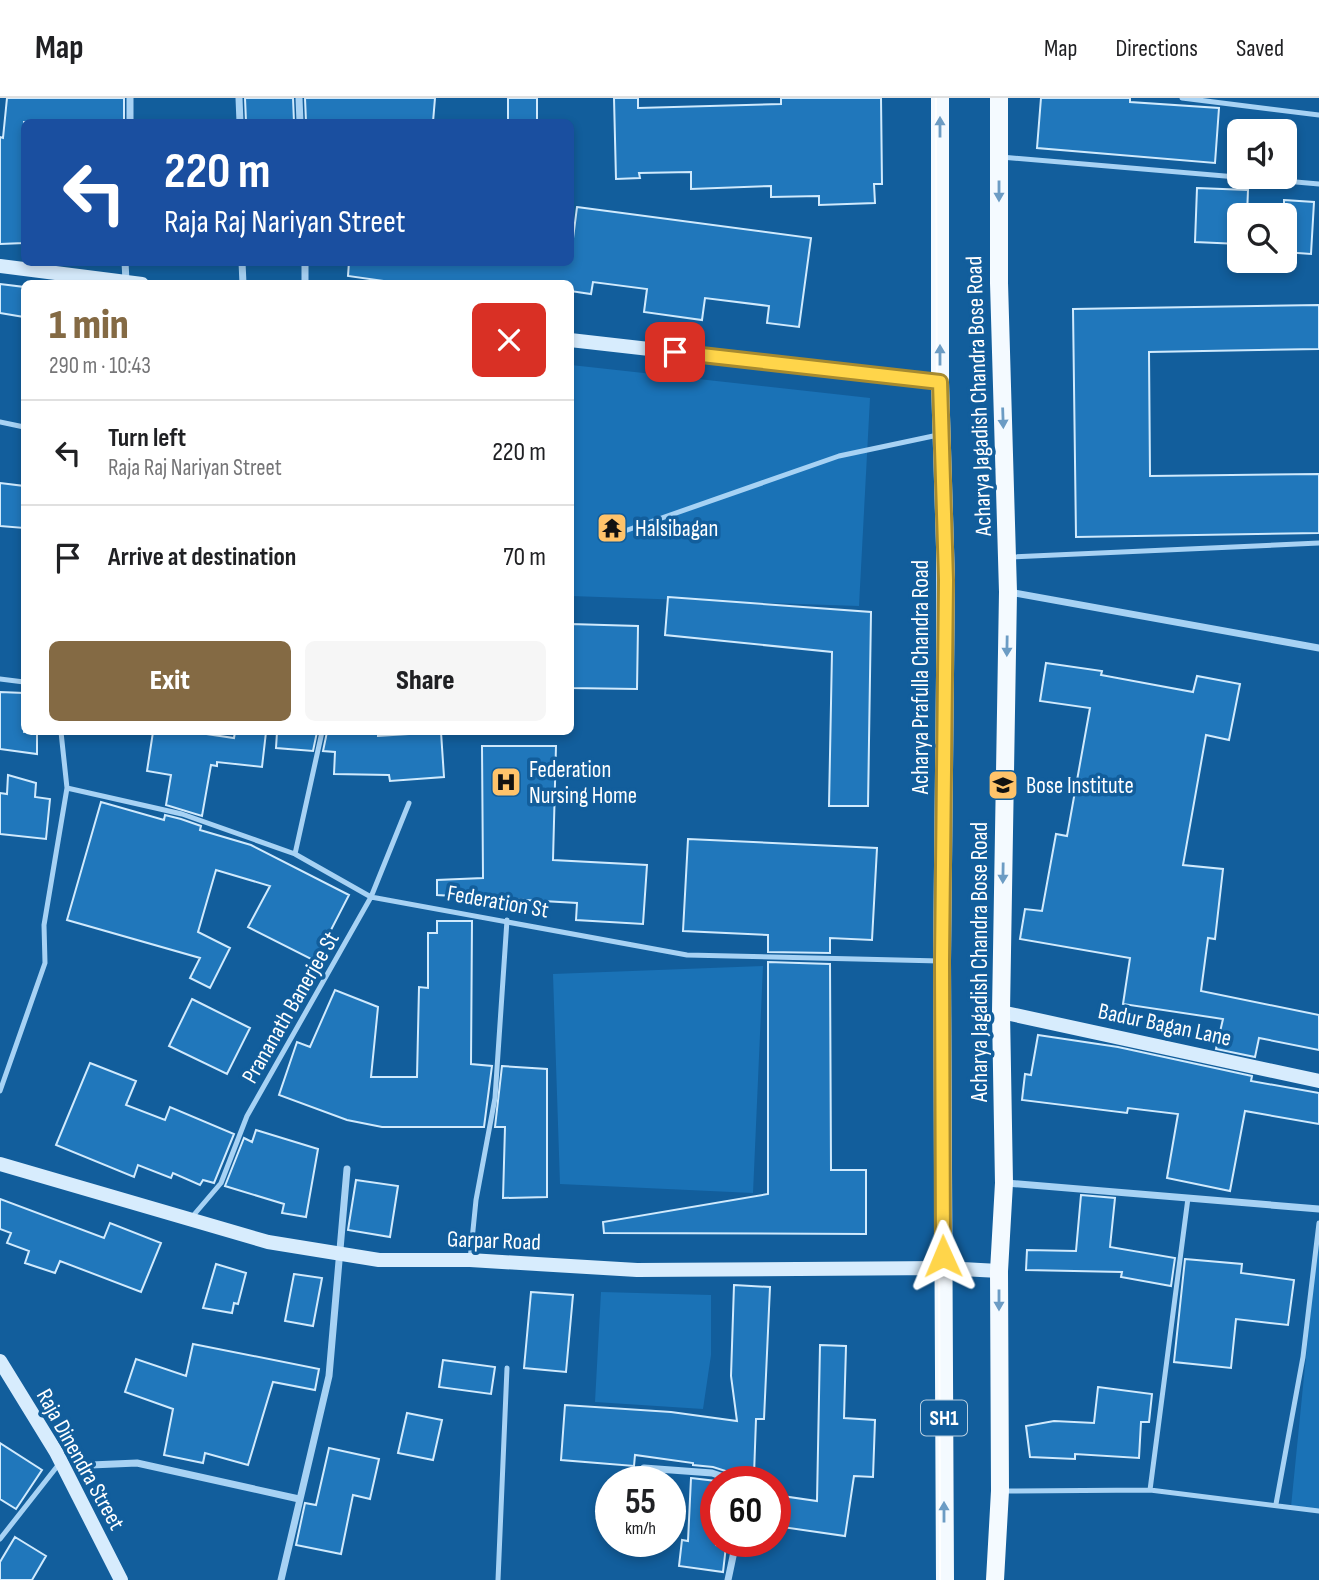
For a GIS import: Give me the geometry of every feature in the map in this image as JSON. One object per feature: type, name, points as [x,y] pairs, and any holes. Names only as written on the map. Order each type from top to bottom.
[{"type":"main road","name":"Acharya Prafulla Chandra Road","points":[[940,98],[940,382],[946,580],[942,961],[943,1262]]},
{"type":"main road","name":"Acharya Jagadish Chandra Bose Road","points":[[995,1580],[1000,1491],[999,1271],[1004,1183],[1001,1012],[1008,592],[999,284],[999,98]]},
{"type":"main road","name":"SH1","points":[[943,1262],[945,1580]]},
{"type":"street","points":[[130,98],[130,119]]},
{"type":"street","points":[[239,98],[240,119]]},
{"type":"street","points":[[299,98],[300,119]]},
{"type":"street","points":[[0,265],[110,280]]},
{"type":"street","points":[[574,340],[940,382]]},
{"type":"street","points":[[1008,592],[1319,649]]},
{"type":"street","name":"Badur Bagan Lane","points":[[1001,1012],[1319,1081]]},
{"type":"street","name":"Garpar Road","points":[[0,1164],[268,1242],[379,1260],[470,1260],[637,1270],[943,1262],[999,1271]]},
{"type":"street","points":[[281,1580],[329,1376],[342,1255],[347,1169]]},
{"type":"street","points":[[1004,1183],[1319,1209]]},
{"type":"street","name":"Raja Dinendra Street","points":[[0,1361],[61,1462],[121,1580]]},
{"type":"street","points":[[91,1465],[137,1463],[299,1499]]},
{"type":"street","points":[[728,1580],[733,1557]]},
{"type":"lane","points":[[1182,98],[1319,115]]},
{"type":"lane","points":[[999,157],[1319,184]]},
{"type":"lane","points":[[0,422],[21,426]]},
{"type":"lane","points":[[616,534],[839,456],[941,435]]},
{"type":"lane","points":[[1007,557],[1319,543]]},
{"type":"lane","points":[[0,679],[21,682]]},
{"type":"lane","points":[[0,1091],[45,962],[44,925],[67,788],[61,735]]},
{"type":"lane","points":[[295,854],[321,735]]},
{"type":"lane","name":"Federation St","points":[[67,788],[181,814],[295,854],[371,897],[508,920],[687,955],[942,961]]},
{"type":"lane","name":"Prananath Banerjee St","points":[[189,1220],[221,1182],[247,1116],[371,897],[409,803]]},
{"type":"lane","points":[[470,1260],[476,1200],[495,1098],[508,920]]},
{"type":"lane","points":[[1150,1490],[1188,1198]]},
{"type":"lane","points":[[1276,1504],[1303,1357],[1319,1223]]},
{"type":"lane","points":[[498,1580],[507,1368]]},
{"type":"lane","points":[[0,1539],[61,1462]]},
{"type":"lane","points":[[1000,1491],[1150,1490],[1319,1511]]},
{"type":"shaded area","points":[[574,365],[870,398],[859,606],[574,596]]},
{"type":"shaded area","points":[[763,966],[753,1193],[560,1184],[553,974]]},
{"type":"shaded area","points":[[1319,1226],[1319,1512],[1291,1507]]},
{"type":"shaded area","points":[[601,1292],[711,1295],[711,1355],[703,1409],[595,1402]]},
{"type":"building","points":[[7,98],[124,98],[124,119],[21,119],[21,243],[0,244],[0,137],[3,138]]},
{"type":"building","points":[[245,98],[293,98],[294,119],[246,119]]},
{"type":"building","points":[[305,98],[435,98],[433,119],[306,119]]},
{"type":"building","points":[[508,98],[537,98],[537,119],[508,119]]},
{"type":"building","points":[[614,98],[638,98],[638,108],[781,104],[781,98],[881,98],[882,184],[874,184],[875,203],[819,205],[819,196],[771,197],[771,186],[691,189],[691,172],[639,173],[640,178],[616,179]]},
{"type":"building","points":[[1041,98],[1130,98],[1130,102],[1219,108],[1215,163],[1037,148]]},
{"type":"building","points":[[1197,188],[1248,190],[1247,203],[1227,203],[1227,243],[1195,242]]},
{"type":"building","points":[[1284,200],[1314,202],[1311,254],[1297,253],[1297,203],[1284,203]]},
{"type":"building","points":[[577,207],[811,238],[799,327],[767,323],[769,306],[705,298],[702,320],[644,312],[647,289],[593,282],[591,294],[574,292],[574,280],[376,280],[348,276],[349,266],[574,266]]},
{"type":"building","points":[[0,284],[21,287],[21,316],[0,313]]},
{"type":"building","points":[[1319,305],[1319,349],[1149,352],[1150,476],[1319,474],[1319,533],[1076,537],[1073,309]]},
{"type":"building","points":[[0,483],[21,486],[21,528],[0,526]]},
{"type":"building","points":[[668,597],[871,612],[868,806],[829,806],[832,652],[665,635]]},
{"type":"building","points":[[574,624],[638,626],[637,689],[574,688]]},
{"type":"building","points":[[1046,663],[1102,671],[1101,675],[1193,692],[1197,676],[1240,684],[1229,740],[1206,735],[1183,865],[1223,869],[1215,939],[1208,938],[1201,991],[1319,1015],[1319,1050],[1259,1038],[1255,1057],[1216,1049],[1223,1019],[1123,1004],[1130,958],[1020,939],[1025,909],[1042,911],[1056,834],[1067,836],[1090,708],[1040,701]]},
{"type":"building","points":[[0,692],[21,693],[21,735],[37,735],[37,754],[0,749]]},
{"type":"building","points":[[153,735],[214,735],[234,738],[234,735],[266,735],[262,767],[217,762],[217,766],[211,765],[202,816],[166,805],[171,775],[147,771]]},
{"type":"building","points":[[277,735],[316,735],[313,751],[276,748]]},
{"type":"building","points":[[326,735],[441,735],[444,777],[390,781],[389,775],[334,774],[335,752],[323,751]]},
{"type":"building","points":[[482,746],[556,746],[553,860],[647,865],[643,924],[576,920],[577,903],[437,895],[437,880],[483,878]]},
{"type":"building","points":[[8,775],[36,783],[35,797],[50,799],[46,839],[0,834],[0,793],[7,794]]},
{"type":"building","points":[[101,802],[164,820],[165,815],[201,826],[200,830],[251,845],[349,895],[315,961],[248,927],[270,886],[216,870],[198,932],[230,948],[210,988],[190,978],[200,958],[67,920]]},
{"type":"building","points":[[688,839],[877,848],[872,940],[830,938],[830,953],[768,952],[768,935],[683,931]]},
{"type":"building","points":[[437,921],[472,921],[471,1064],[492,1066],[484,1127],[382,1127],[347,1120],[279,1095],[297,1042],[310,1047],[335,990],[378,1007],[371,1077],[417,1077],[419,987],[428,988],[428,933],[437,933]]},
{"type":"building","points":[[768,962],[830,964],[831,1170],[866,1170],[866,1234],[604,1233],[603,1222],[768,1194]]},
{"type":"building","points":[[192,999],[250,1028],[227,1074],[169,1046]]},
{"type":"building","points":[[1038,1035],[1118,1047],[1252,1076],[1251,1081],[1319,1093],[1319,1124],[1245,1111],[1230,1191],[1167,1178],[1178,1114],[1128,1108],[1127,1113],[1022,1100],[1025,1074],[1031,1075]]},
{"type":"building","points":[[90,1063],[136,1081],[126,1105],[165,1120],[170,1107],[234,1134],[214,1183],[203,1180],[200,1185],[173,1173],[171,1178],[138,1165],[134,1177],[56,1145]]},
{"type":"building","points":[[502,1066],[547,1069],[547,1197],[503,1198],[505,1127],[495,1127]]},
{"type":"building","points":[[256,1130],[318,1149],[306,1217],[282,1213],[284,1204],[225,1186],[244,1138],[252,1142]]},
{"type":"building","points":[[356,1180],[398,1186],[390,1237],[348,1230]]},
{"type":"building","points":[[1081,1195],[1115,1198],[1110,1247],[1175,1258],[1171,1286],[1121,1277],[1122,1272],[1026,1270],[1027,1250],[1076,1251]]},
{"type":"building","points":[[0,1199],[104,1238],[110,1223],[161,1243],[141,1292],[60,1261],[55,1273],[25,1263],[29,1251],[7,1243],[11,1233],[0,1229]]},
{"type":"building","points":[[1185,1259],[1242,1264],[1241,1273],[1294,1280],[1288,1325],[1236,1319],[1231,1368],[1174,1362]]},
{"type":"building","points":[[216,1264],[246,1273],[238,1304],[234,1303],[232,1313],[203,1308]]},
{"type":"building","points":[[294,1274],[322,1278],[313,1326],[285,1321]]},
{"type":"building","points":[[734,1285],[770,1287],[764,1419],[756,1419],[754,1466],[703,1466],[635,1455],[634,1466],[561,1460],[565,1405],[671,1412],[737,1421],[731,1376]]},
{"type":"building","points":[[531,1292],[573,1295],[566,1372],[524,1368]]},
{"type":"building","points":[[193,1344],[319,1369],[315,1390],[273,1382],[248,1465],[205,1453],[203,1463],[164,1455],[173,1409],[125,1392],[136,1359],[186,1376]]},
{"type":"building","points":[[820,1345],[846,1346],[844,1418],[875,1420],[873,1477],[854,1476],[845,1536],[791,1528],[791,1497],[817,1501]]},
{"type":"building","points":[[443,1360],[495,1367],[491,1394],[439,1387]]},
{"type":"building","points":[[1098,1387],[1152,1394],[1149,1422],[1141,1422],[1139,1458],[1075,1454],[1075,1459],[1030,1457],[1026,1426],[1054,1421],[1094,1423]]},
{"type":"building","points":[[407,1413],[442,1420],[433,1460],[398,1453]]},
{"type":"building","points":[[0,1443],[42,1470],[16,1509],[0,1499]]},
{"type":"building","points":[[329,1448],[379,1459],[370,1499],[353,1495],[341,1554],[296,1545],[305,1503],[316,1505]]},
{"type":"building","points":[[691,1478],[700,1479],[700,1557],[725,1557],[723,1572],[679,1566],[680,1557],[686,1557]]},
{"type":"building","points":[[15,1537],[46,1556],[32,1580],[0,1580],[0,1562]]},
{"type":"tram line","points":[[936,98],[940,1580]]},
{"type":"place","name":"Halsibagan","points":[[612,528]]},
{"type":"place","name":"Federation Nursing Home","points":[[506,782]]},
{"type":"place","name":"Bose Institute","points":[[1003,785]]},
{"type":"route","points":[[675,352],[940,382],[946,580],[942,961],[943,1256]]}]
